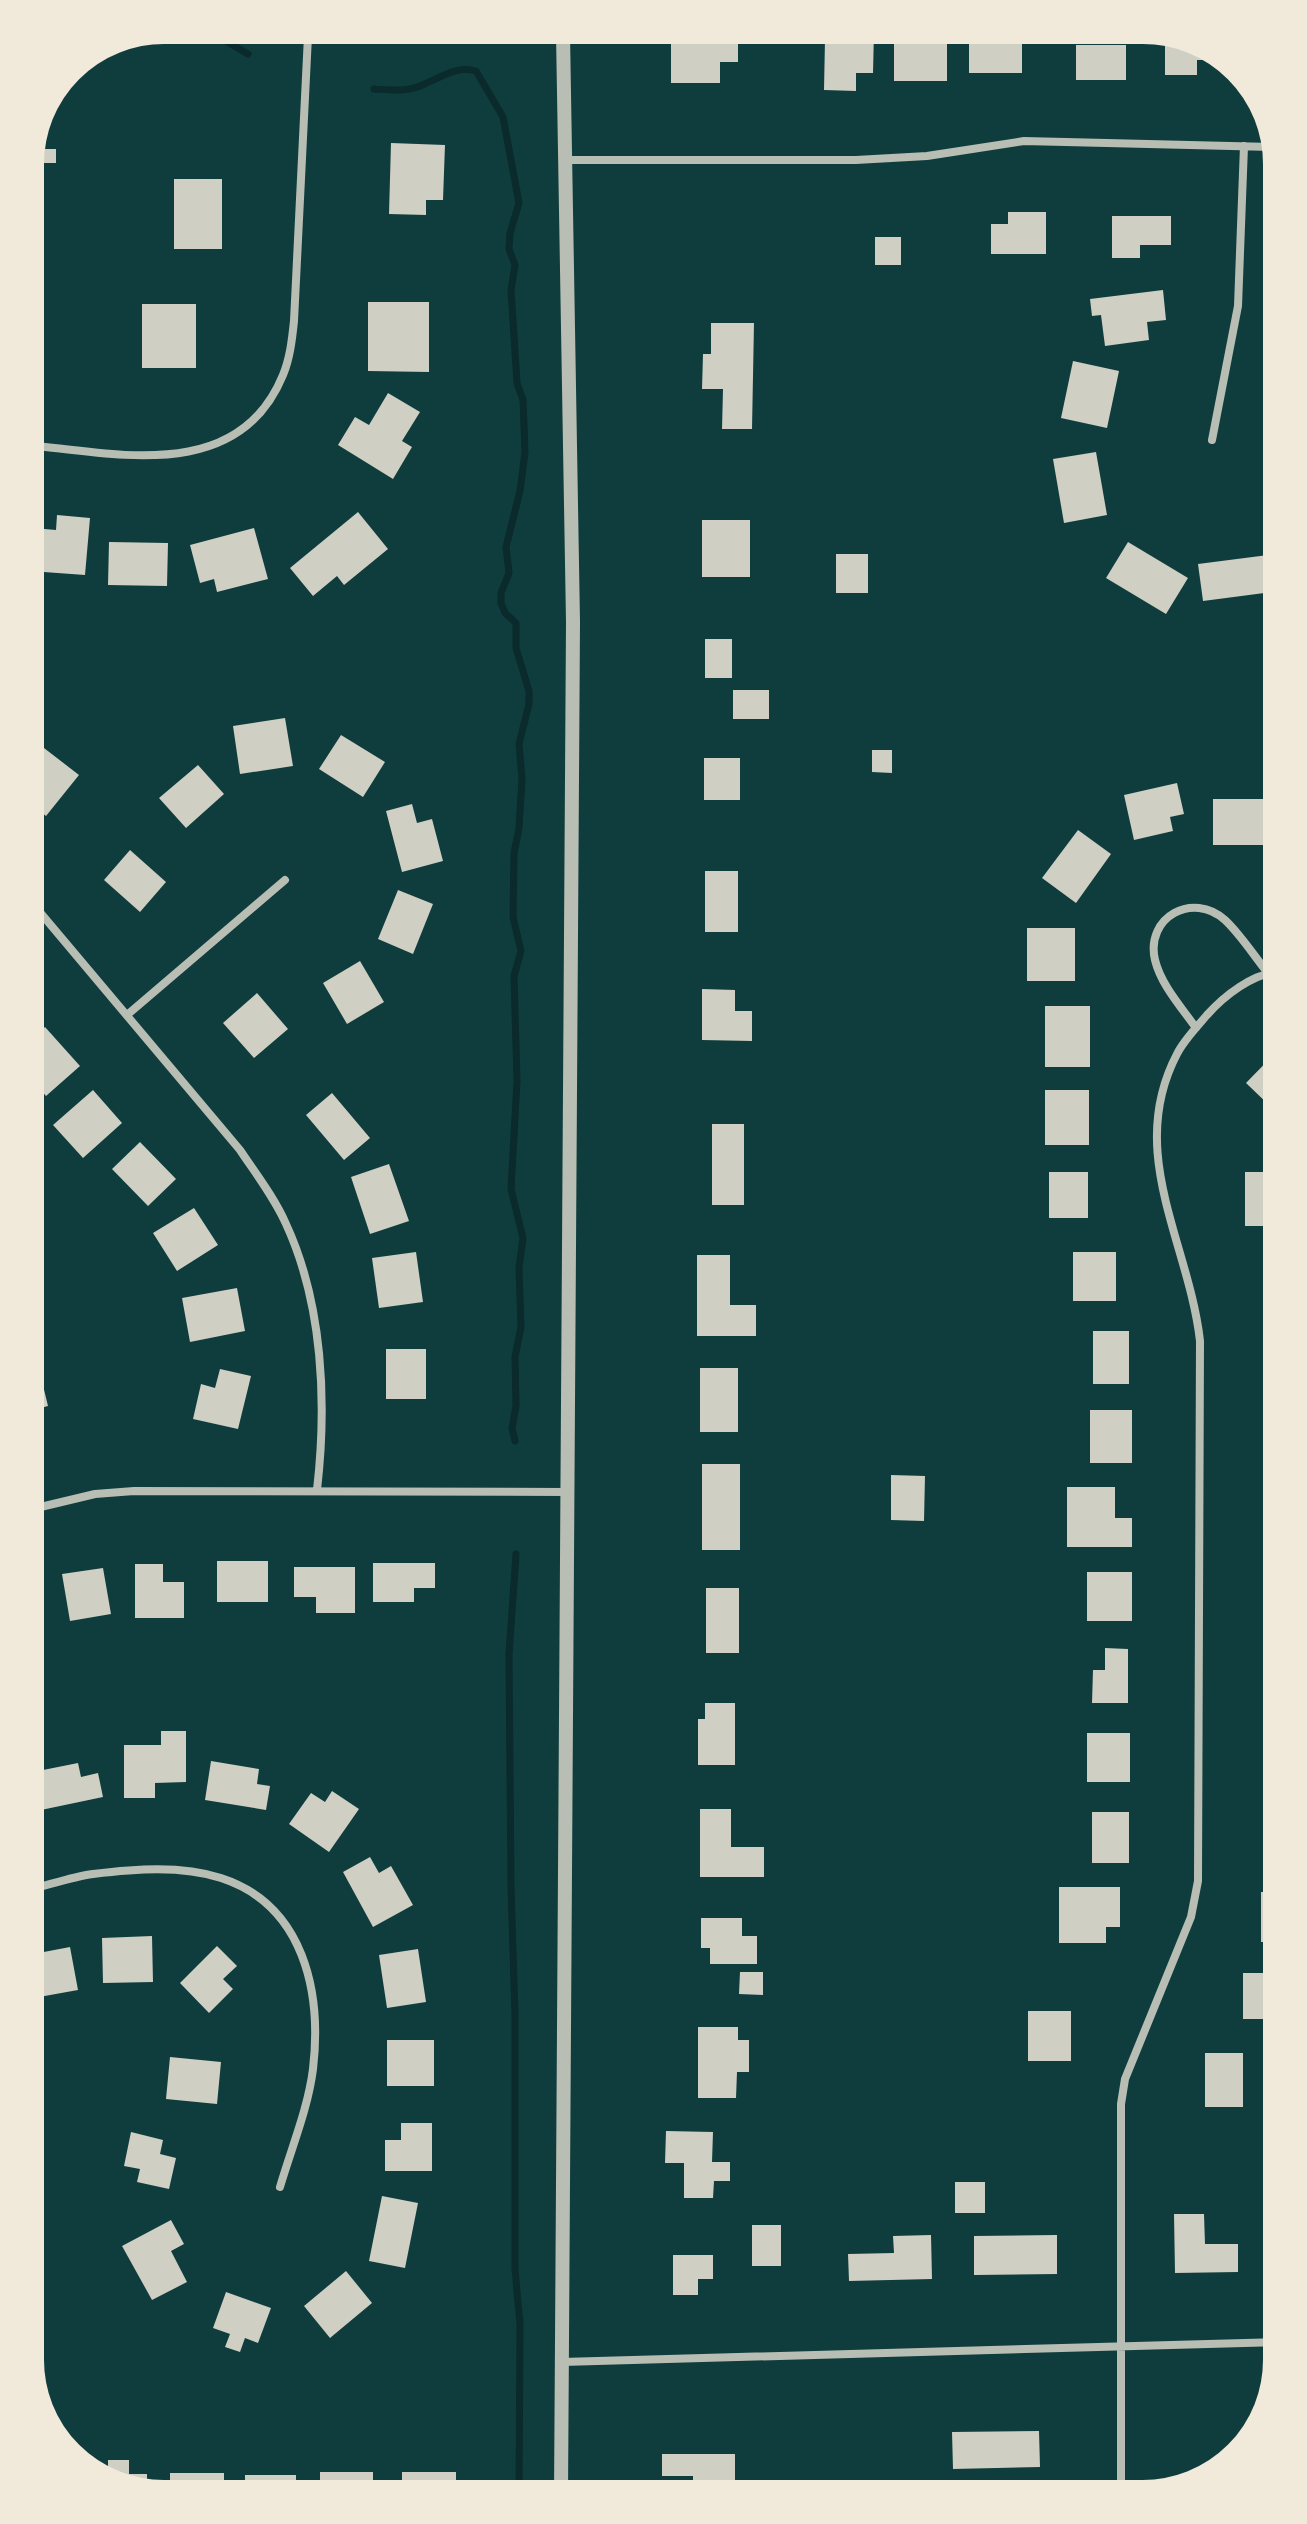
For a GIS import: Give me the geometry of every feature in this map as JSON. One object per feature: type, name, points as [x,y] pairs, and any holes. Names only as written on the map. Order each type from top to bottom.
[{"type":"street","points":[[42,446],[134,456],[189,453],[223,441],[238,431],[252,420],[275,391],[289,358],[294,321],[308,42]]},
{"type":"street","points":[[561,2482],[573,622],[563,42]]},
{"type":"street","points":[[567,160],[856,160],[927,156],[1024,141],[1264,147]]},
{"type":"street","points":[[1212,440],[1238,306],[1244,146]]},
{"type":"street","points":[[127,1015],[285,880]]},
{"type":"street","points":[[1196,1028],[1160,975],[1155,960],[1153,945],[1156,931],[1164,918],[1178,910],[1193,908],[1212,912],[1224,920],[1265,969]]},
{"type":"street","points":[[42,915],[240,1150],[270,1193],[300,1260],[316,1322],[320,1357],[320,1465],[317,1490]]},
{"type":"street","points":[[1121,2482],[1121,2104],[1125,2079],[1191,1917],[1198,1881],[1200,1341],[1196,1314],[1158,1174],[1157,1130],[1162,1093],[1177,1053],[1214,1008],[1241,986],[1265,974]]},
{"type":"street","points":[[42,1507],[108,1493],[317,1490],[568,1492]]},
{"type":"street","points":[[42,1886],[91,1874],[184,1871],[239,1885],[285,1922],[302,1950],[308,1969],[314,2040],[310,2086],[280,2187]]},
{"type":"street","points":[[562,2362],[1265,2342]]},
{"type":"building","points":[[671,42],[738,42],[738,62],[720,62],[720,83],[671,83]]},
{"type":"building","points":[[825,42],[874,42],[873,73],[856,73],[856,91],[824,90]]},
{"type":"building","points":[[969,42],[1022,42],[1022,73],[969,73]]},
{"type":"building","points":[[894,44],[947,44],[947,81],[894,81]]},
{"type":"building","points":[[1165,44],[1206,60],[1197,60],[1197,75],[1165,75]]},
{"type":"building","points":[[1076,45],[1126,45],[1126,80],[1076,80]]},
{"type":"building","points":[[391,143],[445,145],[443,200],[426,200],[426,215],[389,214]]},
{"type":"building","points":[[43,149],[56,149],[56,163],[42,163]]},
{"type":"building","points":[[174,179],[222,179],[222,249],[174,249]]},
{"type":"building","points":[[1008,212],[1046,212],[1046,254],[991,254],[991,224],[1008,224]]},
{"type":"building","points":[[1112,216],[1171,216],[1171,245],[1140,245],[1140,258],[1112,258]]},
{"type":"building","points":[[875,237],[901,237],[901,265],[875,265]]},
{"type":"building","points":[[1163,290],[1166,320],[1147,322],[1149,340],[1105,346],[1101,315],[1092,316],[1090,299]]},
{"type":"building","points":[[368,302],[429,302],[429,372],[368,371]]},
{"type":"building","points":[[142,304],[196,304],[196,368],[142,368]]},
{"type":"building","points":[[711,323],[754,323],[752,429],[722,429],[723,389],[702,389],[703,354],[711,354]]},
{"type":"building","points":[[1073,361],[1119,371],[1107,428],[1061,418]]},
{"type":"building","points":[[388,393],[420,412],[402,441],[412,447],[393,479],[338,445],[355,417],[369,425]]},
{"type":"building","points":[[1096,452],[1107,515],[1064,523],[1053,459]]},
{"type":"building","points":[[358,512],[388,549],[344,585],[337,576],[313,596],[290,568]]},
{"type":"building","points":[[57,515],[90,518],[85,575],[42,572],[42,529],[56,530]]},
{"type":"building","points":[[702,520],[750,520],[750,577],[702,577]]},
{"type":"building","points":[[254,528],[268,579],[217,592],[214,579],[200,583],[190,545]]},
{"type":"building","points":[[109,542],[168,543],[167,586],[108,585]]},
{"type":"building","points":[[1128,542],[1188,578],[1166,614],[1106,578]]},
{"type":"building","points":[[836,554],[868,554],[868,593],[836,593]]},
{"type":"building","points":[[1265,555],[1265,593],[1203,601],[1198,564]]},
{"type":"building","points":[[705,639],[732,639],[732,678],[705,678]]},
{"type":"building","points":[[733,690],[769,690],[769,719],[733,719]]},
{"type":"building","points":[[285,718],[293,766],[240,774],[233,726]]},
{"type":"building","points":[[341,735],[385,762],[363,797],[319,769]]},
{"type":"building","points":[[44,748],[79,775],[46,816],[42,813]]},
{"type":"building","points":[[872,750],[892,750],[892,773],[872,772]]},
{"type":"building","points":[[704,758],[740,758],[740,800],[704,800]]},
{"type":"building","points":[[198,765],[224,794],[186,828],[159,798]]},
{"type":"building","points":[[1177,783],[1184,814],[1170,817],[1173,831],[1134,840],[1124,795]]},
{"type":"building","points":[[1213,799],[1265,799],[1265,845],[1213,845]]},
{"type":"building","points":[[412,804],[417,823],[432,819],[443,861],[402,872],[386,811]]},
{"type":"building","points":[[1078,830],[1111,854],[1076,903],[1042,878]]},
{"type":"building","points":[[130,850],[166,882],[140,912],[104,880]]},
{"type":"building","points":[[705,871],[738,871],[738,932],[705,932]]},
{"type":"building","points":[[398,890],[433,904],[413,954],[378,939]]},
{"type":"building","points":[[1027,928],[1075,928],[1075,981],[1027,981]]},
{"type":"building","points":[[360,961],[384,1002],[347,1024],[323,983]]},
{"type":"building","points":[[702,989],[735,990],[735,1011],[752,1011],[752,1041],[702,1040]]},
{"type":"building","points":[[257,993],[288,1029],[254,1058],[223,1023]]},
{"type":"building","points":[[1045,1006],[1090,1006],[1090,1067],[1045,1067]]},
{"type":"building","points":[[45,1027],[80,1066],[46,1096],[42,1092],[42,1030]]},
{"type":"building","points":[[1265,1063],[1265,1101],[1246,1083]]},
{"type":"building","points":[[93,1090],[122,1123],[83,1158],[53,1125]]},
{"type":"building","points":[[1045,1090],[1089,1090],[1089,1145],[1045,1145]]},
{"type":"building","points":[[332,1093],[370,1138],[344,1160],[306,1115]]},
{"type":"building","points":[[712,1124],[744,1124],[744,1205],[712,1205]]},
{"type":"building","points":[[140,1142],[176,1179],[148,1206],[112,1169]]},
{"type":"building","points":[[389,1164],[409,1221],[370,1234],[351,1177]]},
{"type":"building","points":[[1049,1172],[1088,1172],[1088,1218],[1049,1218]]},
{"type":"building","points":[[1245,1172],[1265,1172],[1265,1226],[1245,1226]]},
{"type":"building","points":[[194,1208],[218,1245],[177,1271],[153,1233]]},
{"type":"building","points":[[416,1252],[423,1302],[379,1308],[372,1258]]},
{"type":"building","points":[[1073,1252],[1116,1252],[1116,1301],[1073,1301]]},
{"type":"building","points":[[1264,1254],[1265,1254],[1265,1303]]},
{"type":"building","points":[[697,1255],[730,1255],[730,1305],[756,1305],[756,1336],[697,1336]]},
{"type":"building","points":[[237,1288],[245,1331],[190,1342],[182,1298]]},
{"type":"building","points":[[1093,1331],[1129,1331],[1129,1384],[1093,1384]]},
{"type":"building","points":[[386,1349],[426,1349],[426,1399],[386,1399]]},
{"type":"building","points":[[700,1368],[738,1368],[738,1432],[700,1432]]},
{"type":"building","points":[[220,1369],[251,1376],[238,1429],[193,1419],[201,1384],[215,1388]]},
{"type":"building","points":[[42,1381],[48,1406],[42,1408]]},
{"type":"building","points":[[1090,1410],[1132,1410],[1132,1463],[1090,1463]]},
{"type":"building","points":[[702,1464],[740,1464],[740,1550],[702,1550]]},
{"type":"building","points":[[891,1475],[925,1476],[924,1521],[891,1520]]},
{"type":"building","points":[[1067,1487],[1115,1487],[1115,1518],[1132,1518],[1132,1547],[1067,1547]]},
{"type":"building","points":[[217,1561],[268,1561],[268,1602],[217,1602]]},
{"type":"building","points":[[373,1563],[435,1563],[435,1588],[414,1588],[414,1602],[373,1602]]},
{"type":"building","points":[[135,1564],[163,1564],[163,1582],[184,1582],[184,1618],[135,1618]]},
{"type":"building","points":[[294,1567],[355,1567],[355,1613],[316,1613],[316,1597],[294,1597]]},
{"type":"building","points":[[103,1568],[111,1614],[70,1621],[62,1574]]},
{"type":"building","points":[[1087,1572],[1132,1572],[1132,1621],[1087,1621]]},
{"type":"building","points":[[706,1588],[739,1588],[739,1653],[706,1653]]},
{"type":"building","points":[[1105,1648],[1128,1649],[1128,1703],[1092,1703],[1093,1670],[1105,1670]]},
{"type":"building","points":[[705,1703],[735,1703],[735,1765],[698,1765],[698,1719],[705,1719]]},
{"type":"building","points":[[161,1731],[186,1731],[186,1782],[155,1783],[155,1798],[124,1798],[124,1745],[161,1745]]},
{"type":"building","points":[[1087,1733],[1130,1733],[1130,1782],[1087,1782]]},
{"type":"building","points":[[211,1761],[259,1769],[257,1784],[270,1786],[266,1810],[205,1800]]},
{"type":"building","points":[[78,1763],[81,1777],[98,1773],[103,1797],[42,1810],[42,1770]]},
{"type":"building","points":[[332,1791],[359,1809],[329,1852],[289,1824],[311,1793],[325,1802]]},
{"type":"building","points":[[700,1809],[731,1809],[731,1847],[764,1847],[764,1877],[700,1877]]},
{"type":"building","points":[[1092,1812],[1129,1812],[1129,1863],[1092,1863]]},
{"type":"building","points":[[370,1857],[379,1873],[391,1866],[413,1905],[373,1927],[343,1872]]},
{"type":"building","points":[[1059,1887],[1120,1887],[1120,1927],[1106,1927],[1106,1943],[1059,1943]]},
{"type":"building","points":[[1261,1892],[1265,1892],[1265,1942],[1261,1942]]},
{"type":"building","points":[[701,1918],[742,1918],[742,1936],[757,1936],[757,1964],[710,1964],[710,1948],[701,1948]]},
{"type":"building","points":[[152,1936],[153,1982],[103,1983],[102,1938]]},
{"type":"building","points":[[217,1946],[237,1966],[223,1979],[233,1989],[209,2013],[180,1983]]},
{"type":"building","points":[[70,1947],[78,1990],[42,1996],[42,1952]]},
{"type":"building","points":[[418,1949],[426,2002],[387,2008],[379,1955]]},
{"type":"building","points":[[740,1972],[763,1972],[763,1995],[739,1994]]},
{"type":"building","points":[[1243,1973],[1265,1973],[1265,2019],[1243,2019]]},
{"type":"building","points":[[1028,2011],[1071,2011],[1071,2061],[1028,2061]]},
{"type":"building","points":[[698,2027],[738,2027],[738,2040],[749,2040],[749,2072],[737,2072],[736,2098],[698,2098]]},
{"type":"building","points":[[387,2040],[434,2040],[434,2086],[387,2086]]},
{"type":"building","points":[[1205,2053],[1243,2053],[1243,2107],[1205,2107]]},
{"type":"building","points":[[170,2057],[221,2062],[217,2104],[166,2099]]},
{"type":"building","points":[[401,2123],[432,2123],[432,2171],[385,2171],[385,2140],[401,2140]]},
{"type":"building","points":[[666,2131],[713,2132],[712,2162],[730,2162],[730,2181],[714,2181],[713,2198],[684,2198],[684,2163],[665,2163]]},
{"type":"building","points":[[131,2132],[163,2140],[160,2154],[176,2158],[169,2189],[137,2182],[140,2169],[124,2166]]},
{"type":"building","points":[[955,2182],[985,2182],[985,2213],[955,2213]]},
{"type":"building","points":[[382,2196],[418,2203],[405,2268],[369,2261]]},
{"type":"building","points":[[1174,2214],[1204,2214],[1205,2244],[1238,2244],[1238,2272],[1175,2273]]},
{"type":"building","points":[[171,2220],[184,2244],[171,2251],[187,2282],[152,2300],[122,2246]]},
{"type":"building","points":[[752,2225],[781,2225],[781,2266],[752,2266]]},
{"type":"building","points":[[931,2235],[932,2279],[849,2281],[848,2254],[894,2253],[893,2236]]},
{"type":"building","points":[[1057,2235],[1057,2274],[974,2275],[974,2236]]},
{"type":"building","points":[[673,2255],[713,2255],[713,2279],[698,2279],[698,2295],[673,2295]]},
{"type":"building","points":[[346,2271],[372,2303],[330,2338],[304,2306]]},
{"type":"building","points":[[226,2292],[271,2308],[258,2343],[245,2338],[240,2352],[225,2347],[230,2334],[213,2328]]},
{"type":"building","points":[[1039,2431],[1040,2467],[953,2469],[952,2432]]},
{"type":"building","points":[[662,2454],[735,2454],[735,2482],[693,2482],[693,2476],[662,2476]]},
{"type":"building","points":[[108,2460],[129,2460],[129,2474],[147,2474],[147,2481],[125,2476],[108,2468]]},
{"type":"building","points":[[320,2472],[373,2472],[373,2482],[320,2482]]},
{"type":"building","points":[[402,2472],[456,2472],[456,2482],[402,2482]]},
{"type":"building","points":[[170,2473],[224,2473],[224,2482],[170,2482]]},
{"type":"building","points":[[245,2475],[296,2475],[296,2482],[245,2482]]},
{"type":"waterway","points":[[228,42],[248,54]]},
{"type":"waterway","points":[[374,89],[409,89],[454,71],[476,71],[503,117],[519,203],[510,233],[509,249],[515,265],[511,290],[517,383],[523,400],[525,452],[520,491],[506,547],[509,573],[501,593],[505,613],[516,623],[516,648],[529,691],[529,704],[519,744],[522,779],[514,853],[513,917],[521,951],[514,976],[517,1081],[511,1189],[523,1238],[519,1268],[521,1327],[515,1357],[516,1406],[512,1428],[515,1441]]},
{"type":"waterway","points":[[516,1554],[509,1654],[515,2015],[515,2269],[520,2324],[519,2482]]}]
